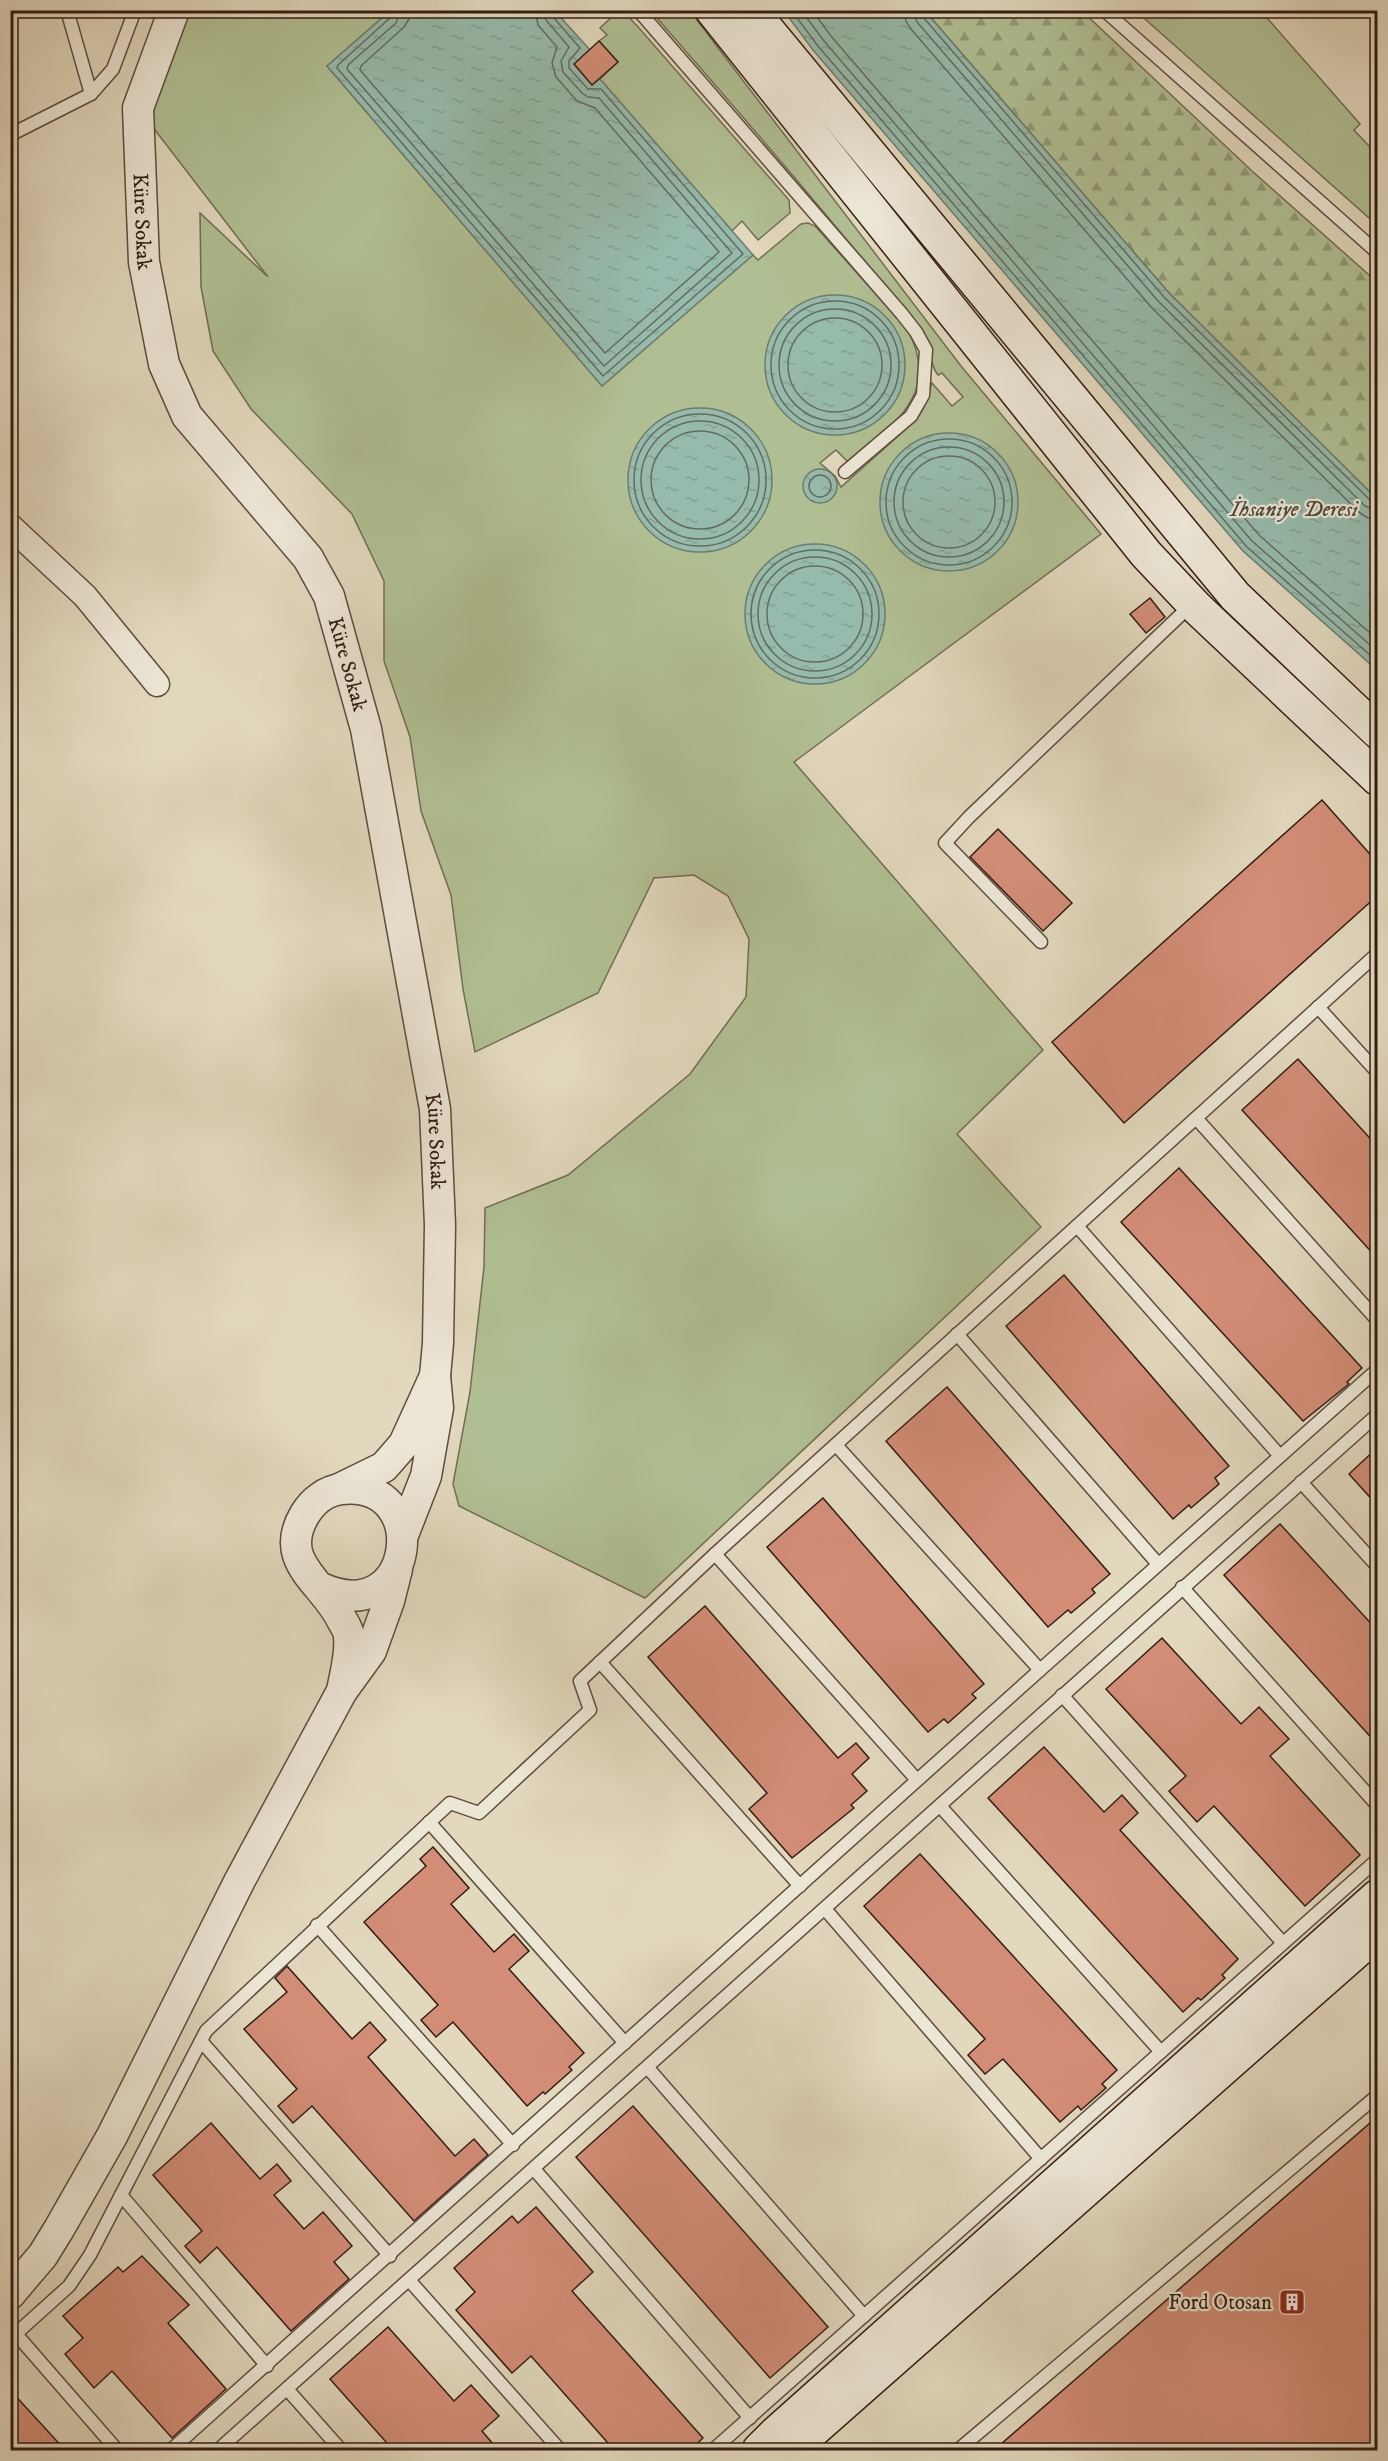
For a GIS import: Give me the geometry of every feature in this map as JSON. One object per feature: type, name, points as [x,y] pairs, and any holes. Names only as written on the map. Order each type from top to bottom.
[{"type":"main road","points":[[712,10],[1146,554],[1193,604],[1377,778]]},
{"type":"main road","points":[[751,10],[1235,596],[1377,732]]},
{"type":"main road","points":[[759,2451],[794,2417],[1377,1896]]},
{"type":"main road","points":[[795,2451],[818,2427],[1377,1932]]},
{"type":"street","name":"Küre Sokak","points":[[174,10],[138,108],[144,262],[164,364],[187,416],[244,481],[314,568],[330,596],[366,729],[435,1109],[440,1225],[438,1343],[435,1376]]},
{"type":"street","points":[[10,526],[86,596],[157,684]]},
{"type":"street","points":[[342,1691],[349,1635],[335,1605],[306,1574],[298,1558],[296,1540],[299,1523],[309,1508],[322,1496],[384,1467],[404,1444],[435,1376]]},
{"type":"street","points":[[403,1535],[426,1476],[438,1408],[435,1376]]},
{"type":"street","points":[[10,2294],[18,2287],[48,2247],[112,2136],[240,1880],[342,1691],[371,1651],[403,1552],[403,1535],[398,1518],[388,1504],[381,1499],[356,1489],[339,1490]]},
{"type":"street","points":[[319,1587],[335,1594],[353,1596],[370,1592],[385,1583],[397,1569]]},
{"type":"lane","points":[[67,10],[91,94]]},
{"type":"lane","points":[[10,135],[91,94],[113,69],[135,10]]},
{"type":"lane","points":[[638,10],[902,314],[926,350],[923,395],[911,416],[845,472]]},
{"type":"lane","points":[[1104,10],[1377,253]]},
{"type":"lane","points":[[1041,942],[945,843],[969,817],[1193,604]]},
{"type":"lane","points":[[117,2451],[14,2336],[69,2286],[90,2255],[206,2031],[450,1803],[479,1813],[590,1710],[580,1681],[716,1554],[1377,953]]},
{"type":"lane","points":[[1318,1007],[1377,1073]]},
{"type":"lane","points":[[1196,1118],[1377,1321]]},
{"type":"lane","points":[[1077,1226],[1280,1456]]},
{"type":"lane","points":[[957,1334],[1158,1564]]},
{"type":"lane","points":[[171,2451],[1377,1369]]},
{"type":"lane","points":[[218,2451],[1377,1414]]},
{"type":"lane","points":[[836,1445],[1040,1670]]},
{"type":"lane","points":[[1301,1482],[1377,1568]]},
{"type":"lane","points":[[716,1554],[917,1780]]},
{"type":"lane","points":[[1182,1587],[1377,1806]]},
{"type":"lane","points":[[600,1662],[800,1886]]},
{"type":"lane","points":[[1062,1695],[1283,1943]]},
{"type":"lane","points":[[940,1806],[1161,2052]]},
{"type":"lane","points":[[429,1822],[626,2043]]},
{"type":"lane","points":[[713,2451],[1377,1859]]},
{"type":"lane","points":[[825,1910],[1041,2158]]},
{"type":"lane","points":[[317,1926],[513,2145]]},
{"type":"lane","points":[[201,2041],[390,2256]]},
{"type":"lane","points":[[648,2068],[864,2316]]},
{"type":"lane","points":[[958,2451],[1377,2095]]},
{"type":"lane","points":[[534,2169],[750,2418]]},
{"type":"lane","points":[[121,2195],[267,2366]]},
{"type":"lane","points":[[410,2280],[560,2451]]},
{"type":"lane","points":[[287,2389],[341,2451]]},
{"type":"green space","points":[[181,11],[390,11],[327,66],[602,386],[753,255],[758,260],[801,224],[808,223],[815,226],[907,329],[916,351],[919,371],[916,388],[909,404],[884,433],[853,460],[847,461],[836,450],[820,463],[835,476],[841,487],[916,420],[923,409],[932,383],[952,406],[963,397],[942,373],[938,375],[925,335],[913,317],[651,11],[690,11],[961,366],[1101,534],[794,762],[1043,1050],[957,1134],[1041,1227],[645,1598],[459,1506],[453,1484],[470,1392],[484,1267],[485,1208],[568,1175],[690,1074],[746,997],[749,939],[728,896],[694,875],[654,878],[598,993],[475,1052],[463,989],[451,895],[421,811],[410,737],[384,661],[384,581],[352,514],[251,409],[213,351],[201,287],[200,213],[268,277],[138,108]]},
{"type":"green space","points":[[925,11],[1082,11],[1252,171],[1377,282],[1377,499],[1169,293]]},
{"type":"green space","points":[[1136,11],[1261,11],[1360,124],[1354,130],[1370,147],[1370,162],[1377,171],[1377,225]]},
{"type":"green space","points":[[616,13],[625,13],[639,28],[789,200],[790,213],[758,240],[742,221],[732,231],[600,79],[618,62],[599,41],[607,35],[600,28]]},
{"type":"water","points":[[390,11],[555,11],[590,50],[574,64],[592,85],[600,79],[753,255],[602,386],[327,66]]},
{"type":"water","name":"İhsaniye Deresi","points":[[784,11],[925,11],[1169,293],[1377,499],[1377,670],[1243,551],[813,50]]},
{"type":"water","points":[[835,295],[862,301],[874,307],[884,316],[893,326],[899,338],[905,365],[899,392],[893,404],[884,414],[874,423],[862,429],[835,435],[808,429],[796,423],[786,414],[777,404],[771,392],[765,365],[771,338],[777,326],[786,316],[796,307],[808,301]]},
{"type":"water","points":[[700,408],[728,413],[751,429],[767,452],[772,480],[767,508],[751,531],[728,547],[700,552],[672,547],[649,531],[633,508],[628,480],[633,452],[649,429],[672,413]]},
{"type":"water","points":[[949,433],[975,438],[998,453],[1013,476],[1018,502],[1013,528],[998,551],[975,566],[949,571],[923,566],[900,551],[885,528],[880,502],[885,476],[900,453],[923,438]]},
{"type":"water","points":[[820,469],[832,474],[837,486],[832,498],[820,503],[808,498],[803,486],[808,474]]},
{"type":"water","points":[[815,544],[842,549],[865,564],[880,587],[885,614],[880,641],[865,664],[842,679],[815,684],[788,679],[765,664],[750,641],[745,614],[750,587],[765,564],[788,549]]},
{"type":"building","points":[[599,41],[618,62],[592,85],[574,64]]},
{"type":"building","points":[[1150,598],[1165,617],[1146,633],[1130,614]]},
{"type":"building","points":[[1322,800],[1377,862],[1377,896],[1124,1123],[1052,1042]]},
{"type":"building","points":[[998,829],[1072,903],[1043,931],[970,857]]},
{"type":"building","points":[[1298,1059],[1377,1146],[1377,1258],[1242,1110]]},
{"type":"building","points":[[1179,1168],[1362,1368],[1347,1382],[1349,1384],[1303,1421],[1121,1222]]},
{"type":"building","points":[[1064,1275],[1229,1466],[1215,1478],[1219,1484],[1191,1508],[1189,1505],[1173,1519],[1006,1326]]},
{"type":"building","points":[[947,1387],[1110,1574],[1092,1589],[1095,1593],[1071,1613],[1068,1610],[1048,1627],[886,1441]]},
{"type":"building","points":[[1377,1448],[1377,1505],[1349,1474]]},
{"type":"building","points":[[823,1498],[984,1684],[972,1694],[976,1698],[948,1723],[944,1719],[928,1732],[767,1547]]},
{"type":"building","points":[[1280,1524],[1377,1630],[1377,1744],[1224,1575]]},
{"type":"building","points":[[705,1606],[838,1758],[856,1743],[869,1758],[852,1774],[867,1791],[851,1805],[854,1808],[792,1858],[749,1809],[767,1793],[648,1657]]},
{"type":"building","points":[[1162,1638],[1241,1724],[1259,1707],[1289,1739],[1270,1756],[1360,1855],[1305,1906],[1214,1806],[1197,1822],[1169,1791],[1186,1776],[1106,1689]]},
{"type":"building","points":[[1044,1747],[1104,1812],[1122,1795],[1138,1813],[1120,1830],[1238,1959],[1222,1975],[1225,1978],[1201,2000],[1198,1998],[1183,2012],[988,1798]]},
{"type":"building","points":[[433,1847],[469,1888],[451,1904],[494,1952],[514,1934],[529,1951],[509,1969],[584,2053],[569,2067],[572,2070],[545,2094],[543,2092],[527,2106],[453,2022],[436,2037],[421,2020],[438,2005],[364,1922],[426,1866],[420,1859]]},
{"type":"building","points":[[920,1854],[1117,2070],[1102,2084],[1106,2088],[1081,2110],[1078,2106],[1060,2122],[1003,2059],[985,2074],[968,2055],[985,2039],[864,1906]]},
{"type":"building","points":[[287,1966],[352,2039],[370,2022],[386,2040],[368,2057],[455,2156],[474,2139],[488,2155],[414,2221],[312,2106],[293,2123],[278,2106],[297,2089],[244,2029],[287,1992],[275,1978]]},
{"type":"building","points":[[633,2106],[828,2327],[770,2378],[576,2157]]},
{"type":"building","name":"Ford Otosan","points":[[1377,2117],[1377,2451],[993,2451]]},
{"type":"building","points":[[211,2123],[260,2179],[277,2164],[291,2181],[274,2195],[304,2229],[323,2212],[352,2246],[334,2262],[349,2279],[291,2331],[217,2247],[200,2263],[185,2246],[202,2231],[153,2175]]},
{"type":"building","points":[[536,2207],[593,2272],[572,2291],[703,2438],[689,2451],[615,2451],[531,2356],[512,2373],[456,2310],[475,2292],[454,2268],[512,2216],[518,2223]]},
{"type":"building","points":[[142,2256],[189,2305],[168,2323],[226,2389],[172,2438],[112,2371],[94,2388],[65,2354],[83,2338],[63,2316],[118,2267],[123,2272]]},
{"type":"building","points":[[388,2327],[454,2401],[471,2385],[499,2416],[482,2431],[499,2451],[394,2451],[330,2379]]},
{"type":"building","points":[[10,2390],[66,2451],[10,2451]]},
{"type":"place","name":"Ford Otosan","points":[[1292,2302]]}]
